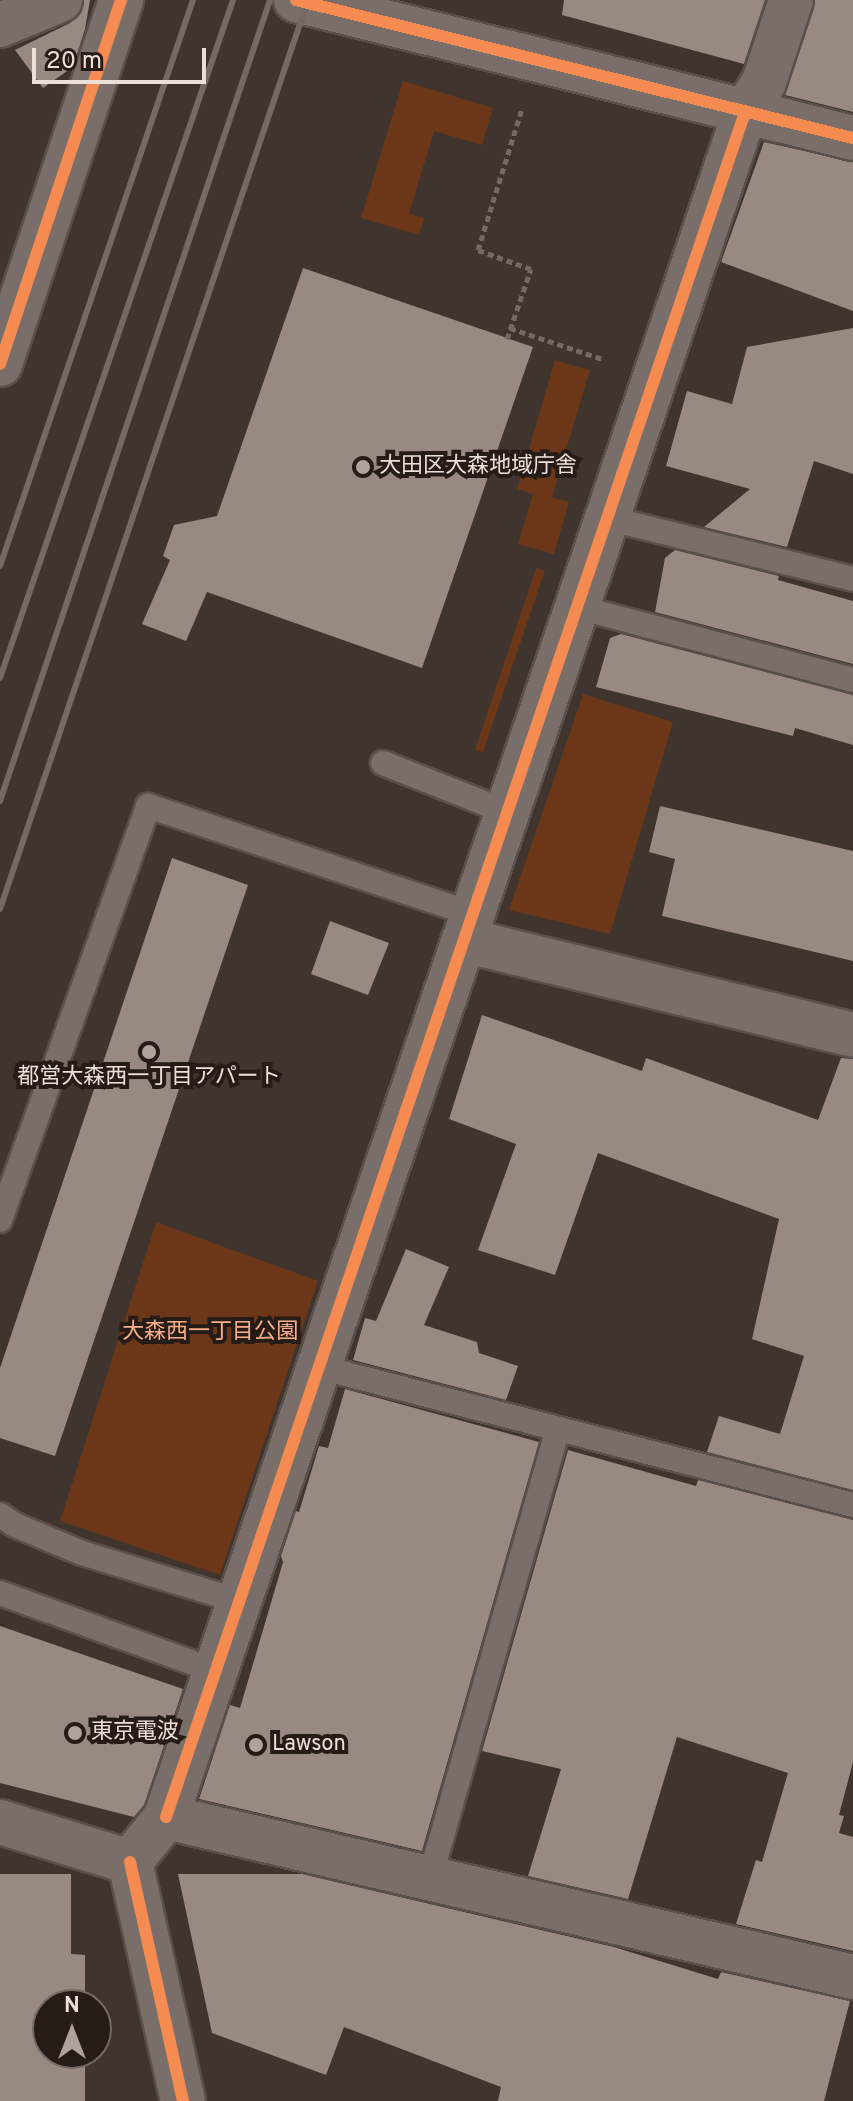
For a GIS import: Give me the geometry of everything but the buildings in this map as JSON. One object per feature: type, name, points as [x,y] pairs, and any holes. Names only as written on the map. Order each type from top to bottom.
[{"type":"street","points":[[0,25],[60,0]]},
{"type":"street","points":[[0,364],[121,0]]},
{"type":"street","points":[[296,0],[853,138]]},
{"type":"street","points":[[130,1862],[166,1817],[745,112],[764,82],[791,0]]},
{"type":"street","points":[[468,927],[853,1035]]},
{"type":"street","points":[[166,1817],[853,1977]]},
{"type":"street","points":[[0,1822],[130,1862]]},
{"type":"street","points":[[130,1862],[183,2101]]},
{"type":"lane","points":[[607,518],[853,579]]},
{"type":"lane","points":[[577,607],[853,680]]},
{"type":"lane","points":[[383,763],[507,812]]},
{"type":"lane","points":[[0,1220],[148,806],[468,927]]},
{"type":"lane","points":[[319,1367],[853,1505]]},
{"type":"lane","points":[[430,1878],[558,1429]]},
{"type":"lane","points":[[0,1515],[82,1553],[239,1601]]},
{"type":"lane","points":[[0,1593],[215,1671]]},
{"type":"path","points":[[507,339],[531,269],[478,250],[525,101]]},
{"type":"path","points":[[510,328],[602,359]]},
{"type":"green space","points":[[403,81],[493,108],[482,145],[434,131],[409,214],[424,218],[419,235],[361,218]]},
{"type":"green space","points":[[555,360],[590,370],[552,497],[569,502],[554,554],[518,544],[533,494],[517,489]]},
{"type":"green space","points":[[536,568],[545,571],[483,752],[475,750]]},
{"type":"green space","points":[[583,694],[673,722],[610,934],[509,910]]},
{"type":"green space","name":"大森西一丁目公園","points":[[156,1222],[318,1281],[220,1575],[60,1521]]},
{"type":"railway","points":[[0,566],[193,0]]},
{"type":"railway","points":[[0,678],[233,0]]},
{"type":"railway","points":[[0,801],[270,0]]},
{"type":"railway","points":[[0,909],[308,0]]},
{"type":"cycle path","points":[[0,364],[121,0]]},
{"type":"cycle path","points":[[296,0],[853,138]]},
{"type":"cycle path","points":[[166,1817],[745,112]]},
{"type":"cycle path","points":[[130,1862],[183,2101]]},
{"type":"place","name":"大田区大森地域庁舎","points":[[363,467]]},
{"type":"place","name":"都営大森西一丁目アパート","points":[[149,1052]]},
{"type":"place","name":"東京電波","points":[[75,1733]]},
{"type":"place","name":"Lawson","points":[[256,1745]]}]
